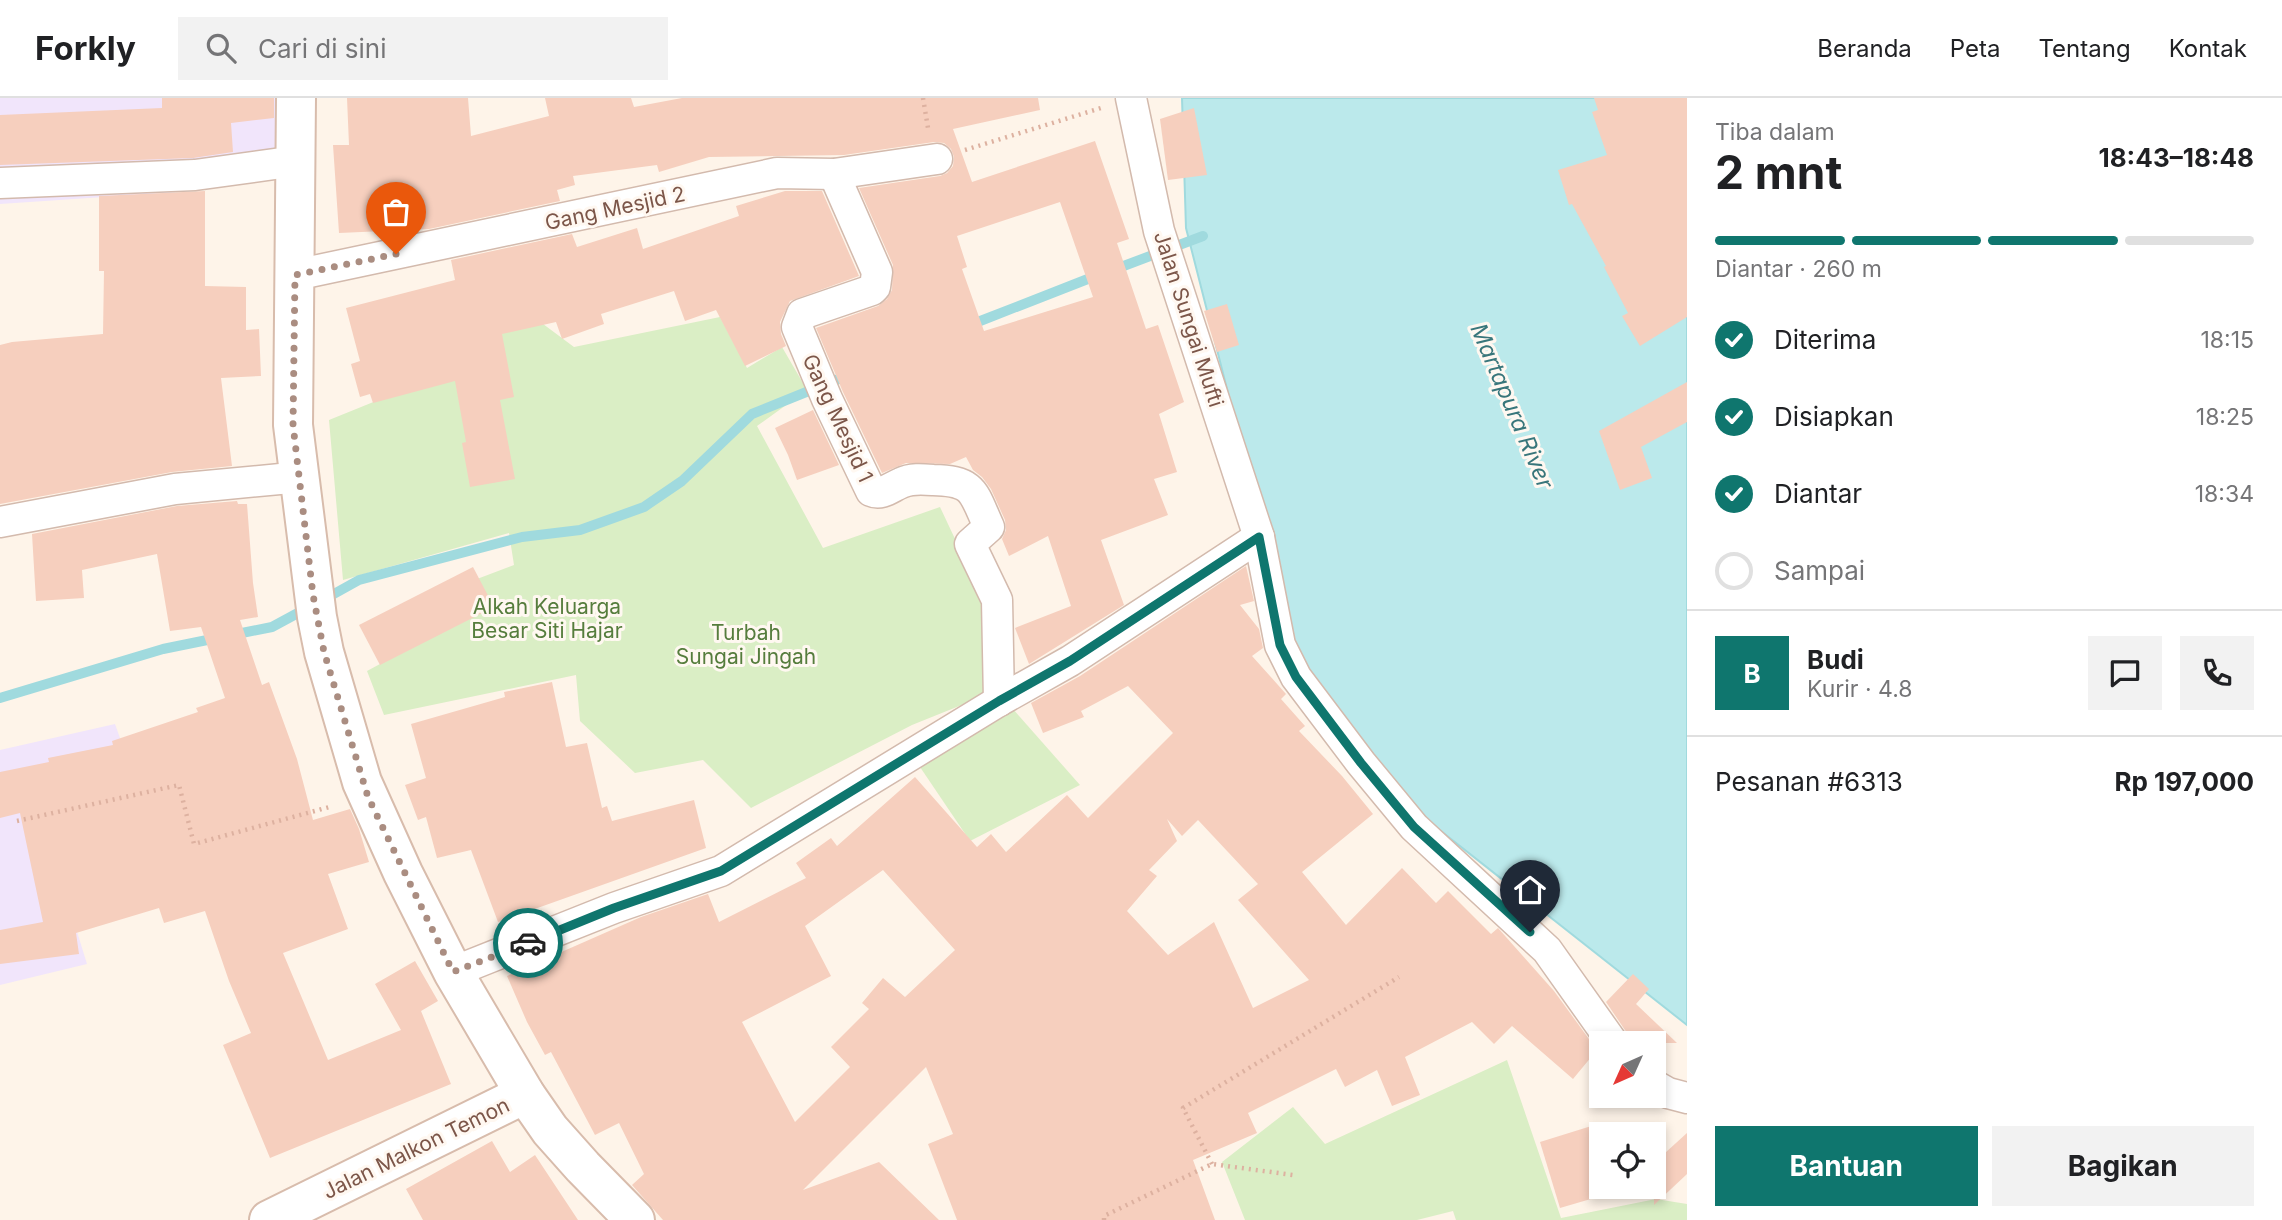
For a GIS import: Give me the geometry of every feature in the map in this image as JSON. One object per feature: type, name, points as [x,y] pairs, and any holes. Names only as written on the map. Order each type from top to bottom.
[{"type":"main road","points":[[296,98],[293,425],[315,606],[324,652],[368,797],[453,972],[525,1094],[550,1130],[635,1220]]},
{"type":"main road","name":"Jalan Malkon Temon","points":[[269,1220],[525,1094]]},
{"type":"street","name":"Jalan Sungai Mufti","points":[[1131,98],[1159,231],[1259,537],[1280,645],[1296,677],[1414,827],[1547,950],[1604,1031]]},
{"type":"street","name":"Gang Mesjid 2","points":[[295,275],[777,173],[834,174],[937,159]]},
{"type":"street","points":[[0,183],[195,175],[296,161]]},
{"type":"street","name":"Gang Mesjid 1","points":[[834,174],[877,272],[877,282],[872,290],[802,314],[797,327],[871,491],[880,493],[912,479],[954,480],[966,485],[974,494],[989,527],[970,544],[997,600],[999,701]]},
{"type":"street","points":[[0,522],[174,489],[300,477]]},
{"type":"street","points":[[453,972],[614,908],[721,871],[999,701],[1070,661],[1259,537]]},
{"type":"street","points":[[1666,1092],[1687,1098]]},
{"type":"path","points":[[923,98],[927,125]]},
{"type":"path","points":[[937,159],[1131,98]]},
{"type":"path","points":[[17,821],[178,785],[194,844],[368,797]]},
{"type":"path","points":[[1212,1164],[1183,1108],[1399,977]]},
{"type":"path","points":[[1104,1220],[1104,1216],[1212,1164],[1293,1175]]},
{"type":"shaded area","points":[[0,98],[288,98],[285,171],[193,191],[0,204]]},
{"type":"shaded area","points":[[115,724],[141,797],[45,828],[87,964],[0,985],[0,750]]},
{"type":"green space","name":"Turbah Sungai Jingah","points":[[720,317],[747,368],[782,347],[807,390],[757,426],[823,548],[940,507],[987,607],[989,694],[912,725],[751,808],[703,760],[635,773],[580,721],[576,675],[384,715],[367,671],[432,636],[477,579],[514,565],[509,533],[343,580],[329,420],[440,375],[438,350],[539,321],[574,347]]},
{"type":"green space","points":[[1012,708],[1080,785],[970,841],[920,767]]},
{"type":"green space","points":[[1507,1060],[1561,1218],[1656,1199],[1687,1204],[1687,1220],[1456,1220],[1453,1211],[1417,1220],[1245,1220],[1222,1162],[1293,1107],[1325,1144]]},
{"type":"water","name":"Martapura River","points":[[1182,98],[1687,98],[1687,1025],[1404,802],[1294,652],[1186,228]]},
{"type":"building","points":[[162,98],[274,98],[274,118],[231,123],[233,152],[193,158],[0,165],[0,115],[162,108]]},
{"type":"building","points":[[347,98],[468,98],[471,136],[549,116],[545,98],[631,98],[634,107],[682,98],[1038,98],[1040,110],[953,129],[972,182],[1095,141],[1129,239],[1117,243],[1146,329],[1158,325],[1184,402],[1159,414],[1177,472],[1154,479],[1168,515],[1101,540],[1124,605],[1029,664],[1015,628],[1071,606],[1048,536],[1009,556],[1002,539],[1006,530],[1005,520],[991,489],[973,470],[966,457],[950,464],[906,463],[882,473],[816,328],[878,306],[887,299],[892,290],[893,265],[859,188],[947,173],[953,166],[954,157],[951,149],[944,143],[934,142],[844,155],[709,157],[659,172],[657,165],[573,176],[575,185],[557,190],[560,201],[429,229],[339,233],[333,145],[349,145]],"holes":[[[1060,202],[1093,297],[984,331],[962,269],[967,267],[957,236]]]},
{"type":"building","points":[[1594,98],[1687,98],[1687,317],[1640,346],[1622,316],[1628,313],[1604,267],[1606,266],[1572,204],[1569,205],[1558,170],[1607,155],[1592,112],[1598,110]]},
{"type":"building","points":[[1194,108],[1207,175],[1168,180],[1160,119]]},
{"type":"building","points":[[205,191],[205,286],[246,287],[246,330],[259,329],[261,376],[221,378],[232,466],[172,472],[0,504],[0,345],[103,334],[104,271],[99,271],[99,196]]},
{"type":"building","points":[[785,191],[822,191],[859,276],[790,301],[780,322],[786,346],[745,366],[716,310],[685,321],[674,291],[601,314],[604,324],[562,339],[556,322],[502,334],[514,397],[500,400],[515,479],[470,487],[462,443],[466,442],[455,381],[373,403],[370,394],[360,397],[351,364],[360,361],[346,308],[455,280],[451,260],[572,234],[577,247],[637,228],[643,249],[739,216],[736,206]]},
{"type":"building","points":[[1227,304],[1239,345],[1217,352],[1204,311]]},
{"type":"building","points":[[1687,382],[1687,422],[1641,447],[1652,478],[1620,490],[1599,431]]},
{"type":"building","points":[[813,410],[839,465],[797,480],[775,428]]},
{"type":"building","points":[[237,501],[238,504],[247,504],[258,617],[240,620],[262,685],[269,682],[297,759],[313,820],[350,809],[369,862],[328,874],[348,929],[283,953],[328,1060],[401,1030],[375,984],[415,961],[438,1001],[421,1011],[451,1084],[270,1158],[223,1045],[251,1033],[229,981],[205,911],[164,923],[159,908],[76,933],[79,954],[0,964],[0,930],[43,922],[20,813],[0,818],[0,772],[49,762],[48,758],[113,745],[112,741],[198,712],[196,708],[225,698],[201,627],[170,631],[157,554],[82,570],[84,598],[36,601],[32,534],[177,506]]},
{"type":"building","points":[[1246,566],[1254,601],[1240,605],[1259,629],[1263,648],[1252,656],[1286,694],[1281,699],[1305,726],[1299,731],[1342,776],[1373,814],[1302,872],[1346,925],[1402,868],[1436,903],[1448,891],[1491,934],[1498,928],[1554,991],[1589,1039],[1589,1060],[1573,1079],[1512,1026],[1494,1044],[1472,1022],[1405,1057],[1420,1095],[1392,1106],[1377,1070],[1345,1087],[1336,1069],[1248,1113],[1257,1133],[1193,1160],[1215,1220],[957,1220],[928,1144],[953,1134],[926,1067],[803,1190],[879,1162],[939,1220],[663,1220],[632,1185],[644,1174],[619,1123],[595,1135],[551,1052],[545,1055],[507,976],[641,917],[708,894],[719,922],[806,878],[796,863],[831,838],[837,846],[915,777],[977,847],[991,834],[1006,852],[1067,795],[1088,818],[1173,733],[1128,686],[1081,711],[1084,717],[1043,733],[1031,703],[1080,676]],"holes":[[[1167,819],[1182,836],[1198,820],[1258,884],[1238,900],[1309,980],[1253,1008],[1214,922],[1168,955],[1127,911],[1157,876],[1149,870],[1177,841]],[[883,870],[955,950],[905,997],[883,978],[862,1003],[869,1009],[831,1047],[850,1067],[795,1122],[742,1022],[831,976],[805,926]]]},
{"type":"building","points":[[473,567],[494,607],[380,665],[359,625]]},
{"type":"building","points":[[552,682],[566,747],[587,743],[602,808],[607,806],[612,821],[694,800],[706,848],[498,922],[471,850],[437,858],[426,817],[418,820],[405,785],[426,778],[411,724],[505,697],[504,692]]},
{"type":"building","points":[[1633,974],[1649,989],[1636,1004],[1664,1031],[1626,1031],[1606,1002]]},
{"type":"building","points":[[1666,1033],[1677,1043],[1666,1043]]},
{"type":"building","points":[[1589,1127],[1591,1199],[1560,1208],[1540,1142]]},
{"type":"building","points":[[1687,1133],[1687,1174],[1666,1194],[1666,1152]]},
{"type":"building","points":[[492,1141],[510,1172],[535,1155],[578,1220],[423,1220],[406,1189]]},
{"type":"waterway","points":[[1113,270],[1203,236]]},
{"type":"waterway","points":[[970,325],[1098,275]]},
{"type":"waterway","points":[[323,600],[359,580],[522,537],[580,530],[644,507],[682,481],[752,414],[851,374]]},
{"type":"waterway","points":[[232,635],[272,627],[309,607]]},
{"type":"waterway","points":[[0,698],[163,649],[217,638]]},
{"type":"way so far","points":[[396,254],[295,275],[293,425],[317,617],[324,652],[362,782],[403,873],[453,972],[528,943]]},
{"type":"route","points":[[528,943],[614,908],[721,871],[999,701],[1070,661],[1259,537],[1280,645],[1296,677],[1414,827],[1530,932]]},
{"type":"park label","name":"Alkah Keluarga Besar Siti Hajar","points":[[547,618]]}]
